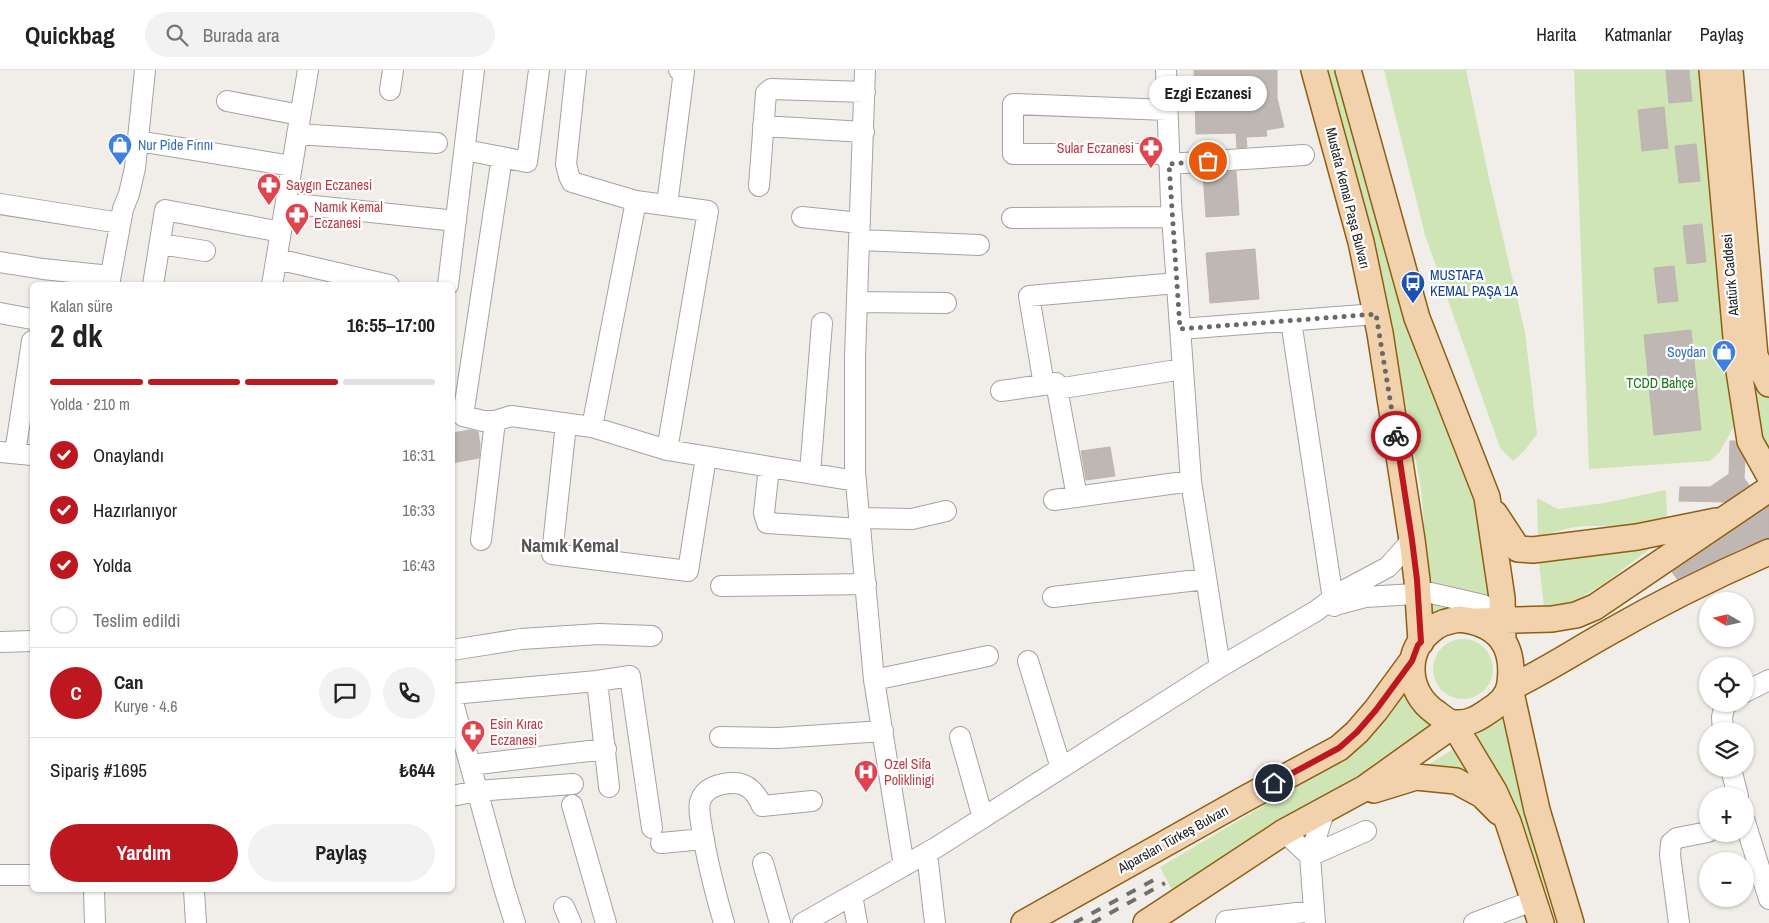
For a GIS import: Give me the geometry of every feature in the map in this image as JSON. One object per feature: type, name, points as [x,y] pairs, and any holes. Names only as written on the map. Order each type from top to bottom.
[{"type":"main road","name":"Mustafa Kemal Paşa Bulvarı","points":[[1314,70],[1361,242],[1377,320],[1412,540],[1418,594],[1416,651]]},
{"type":"main road","points":[[1348,70],[1417,318],[1463,434],[1488,504],[1502,598],[1503,631],[1510,654],[1512,670],[1510,688],[1537,810],[1571,923]]},
{"type":"main road","name":"Atatürk Caddesi","points":[[1712,70],[1741,388],[1750,441],[1769,475]]},
{"type":"main road","name":"Atatürk Caddesi","points":[[1730,70],[1755,356],[1769,384]]},
{"type":"main road","points":[[1769,489],[1595,606],[1576,615],[1503,631],[1476,621],[1459,619],[1442,623],[1430,631],[1416,651],[1412,678],[1418,694],[1428,707],[1447,721],[1465,723],[1475,720],[1502,700],[1510,688],[1669,600],[1769,552]]},
{"type":"main road","points":[[1488,504],[1518,549],[1534,550],[1637,537],[1723,520]]},
{"type":"main road","name":"Alparslan Türkeş Bulvarı","points":[[1024,923],[1339,748],[1357,732],[1376,710],[1416,651]]},
{"type":"main road","points":[[1146,923],[1284,832],[1352,796],[1454,723]]},
{"type":"main road","points":[[1454,723],[1494,791],[1508,822],[1538,911]]},
{"type":"main road","points":[[1352,796],[1416,777],[1456,781],[1482,795],[1508,822]]},
{"type":"street","points":[[0,262],[42,277],[110,280],[123,208],[129,194],[135,168],[145,70]]},
{"type":"street","points":[[273,282],[308,70]]},
{"type":"street","points":[[390,90],[393,70]]},
{"type":"street","points":[[448,282],[474,70]]},
{"type":"street","points":[[465,150],[528,162],[539,70]]},
{"type":"street","points":[[576,70],[566,164],[568,176],[572,182],[636,201],[708,211],[667,450]]},
{"type":"street","points":[[667,205],[684,71],[679,70]]},
{"type":"street","points":[[865,70],[855,357],[856,481],[874,680],[904,866]]},
{"type":"street","points":[[1166,70],[1176,283],[1191,481],[1220,667]]},
{"type":"street","points":[[759,186],[766,92],[771,90],[865,92]]},
{"type":"street","points":[[227,101],[299,124],[437,144]]},
{"type":"street","points":[[1168,110],[1013,104],[1013,154],[1169,159],[1304,155]]},
{"type":"street","points":[[763,126],[864,132]]},
{"type":"street","points":[[138,141],[292,166]]},
{"type":"street","points":[[502,157],[463,416],[483,421],[495,421],[511,416],[592,427],[667,450],[856,481]]},
{"type":"street","points":[[592,427],[636,201]]},
{"type":"street","points":[[286,203],[456,221]]},
{"type":"street","points":[[0,204],[120,223]]},
{"type":"street","points":[[154,282],[165,210],[281,232]]},
{"type":"street","points":[[802,217],[860,231],[979,246]]},
{"type":"street","points":[[1012,218],[1172,217]]},
{"type":"street","points":[[160,244],[205,251]]},
{"type":"street","points":[[277,259],[376,282]]},
{"type":"street","points":[[1077,497],[1029,296],[1176,283]]},
{"type":"street","points":[[857,302],[946,303]]},
{"type":"street","points":[[0,313],[30,319]]},
{"type":"street","points":[[1180,329],[1291,321],[1377,320]]},
{"type":"street","points":[[1291,321],[1328,605]]},
{"type":"street","points":[[810,473],[822,323]]},
{"type":"street","points":[[16,453],[30,355]]},
{"type":"street","points":[[1001,391],[1051,387],[1183,369]]},
{"type":"street","points":[[481,540],[495,421]]},
{"type":"street","points":[[566,424],[552,554],[688,571],[706,457]]},
{"type":"street","points":[[769,467],[764,513],[767,523],[860,523],[912,519],[946,511]]},
{"type":"street","points":[[1054,500],[1191,481]]},
{"type":"street","points":[[1328,605],[1340,592],[1388,568],[1412,540]]},
{"type":"street","points":[[1053,597],[1206,578]]},
{"type":"street","points":[[722,586],[866,584]]},
{"type":"street","points":[[802,923],[927,853],[1220,667],[1328,605],[1364,596],[1431,593],[1483,605],[1492,610],[1503,631]]},
{"type":"street","points":[[455,650],[522,639],[599,634],[652,636]]},
{"type":"street","points":[[0,642],[30,641]]},
{"type":"street","points":[[874,680],[988,656]]},
{"type":"street","points":[[1028,661],[1062,768]]},
{"type":"street","points":[[455,694],[597,681],[630,676],[656,836],[704,839]]},
{"type":"street","points":[[1754,688],[1769,680]]},
{"type":"street","points":[[597,681],[609,787]]},
{"type":"street","points":[[455,718],[458,738],[470,765],[516,923]]},
{"type":"street","points":[[720,737],[778,738],[883,732]]},
{"type":"street","points":[[960,737],[983,818]]},
{"type":"street","points":[[470,765],[606,749]]},
{"type":"street","points":[[724,923],[707,863],[700,804],[706,792],[712,787],[735,783],[744,784],[758,797],[762,806],[812,801]]},
{"type":"street","points":[[455,795],[477,791],[573,784]]},
{"type":"street","points":[[572,805],[606,923]]},
{"type":"street","points":[[1226,923],[1226,921],[1315,917],[1310,856],[1326,809]]},
{"type":"street","points":[[1310,856],[1366,831]]},
{"type":"street","points":[[1284,832],[1310,856]]},
{"type":"street","points":[[1679,923],[1670,855],[1671,843],[1677,838],[1699,834]]},
{"type":"street","points":[[1751,842],[1767,887]]},
{"type":"street","points":[[927,853],[935,923]]},
{"type":"street","points":[[763,863],[780,923]]},
{"type":"street","points":[[0,875],[30,875]]},
{"type":"street","points":[[94,892],[95,923]]},
{"type":"street","points":[[194,892],[196,923]]},
{"type":"street","points":[[852,895],[857,923]]},
{"type":"street","points":[[1474,923],[1538,911]]},
{"type":"green space","points":[[1324,70],[1338,70],[1478,505],[1492,601],[1429,585],[1421,488],[1396,353]]},
{"type":"green space","points":[[1384,70],[1466,70],[1525,332],[1537,434],[1525,450],[1513,461],[1500,448],[1425,235]]},
{"type":"green space","name":"TCDD Bahçe","points":[[1574,70],[1707,70],[1737,421],[1719,453],[1710,461],[1589,469]]},
{"type":"green space","points":[[1722,70],[1769,395],[1769,462],[1755,424]]},
{"type":"green space","points":[[1666,490],[1667,518],[1657,522],[1627,527],[1584,526],[1538,537],[1537,498],[1558,509],[1604,503]]},
{"type":"green space","points":[[1664,538],[1605,583],[1563,608],[1544,607],[1538,555]]},
{"type":"green space","points":[[1429,600],[1473,608],[1429,622]]},
{"type":"green space","points":[[1463,639],[1480,644],[1488,652],[1493,669],[1488,686],[1480,694],[1463,699],[1446,694],[1438,686],[1433,669],[1438,652],[1446,644]]},
{"type":"green space","points":[[1407,690],[1438,731],[1295,820],[1172,890],[1160,867],[1351,754],[1380,724]]},
{"type":"green space","points":[[1503,716],[1555,923],[1552,923],[1523,824],[1505,786],[1472,738]]},
{"type":"green space","points":[[1458,746],[1496,801],[1415,773]]},
{"type":"building","points":[[1194,70],[1277,70],[1277,98],[1284,127],[1266,130],[1267,136],[1246,137],[1247,147],[1237,148],[1236,133],[1196,134]]},
{"type":"building","points":[[1666,70],[1689,70],[1692,101],[1669,103]]},
{"type":"building","points":[[1664,107],[1668,148],[1642,151],[1638,110]]},
{"type":"building","points":[[1696,144],[1700,181],[1679,183],[1675,146]]},
{"type":"building","points":[[1236,171],[1239,215],[1206,217],[1203,174]]},
{"type":"building","points":[[1702,224],[1706,262],[1687,264],[1683,226]]},
{"type":"building","points":[[1255,249],[1259,299],[1210,303],[1206,253]]},
{"type":"building","points":[[1674,266],[1678,301],[1658,303],[1654,268]]},
{"type":"building","points":[[1691,330],[1701,430],[1654,435],[1644,335]]},
{"type":"building","points":[[470,430],[478,432],[479,458],[455,462],[455,432]]},
{"type":"building","points":[[1730,441],[1735,441],[1745,461],[1744,478],[1749,485],[1725,502],[1679,501],[1680,487],[1710,487],[1729,474]]},
{"type":"building","points":[[1110,447],[1115,476],[1086,480],[1081,451]]},
{"type":"building","points":[[1769,506],[1769,538],[1742,548],[1677,579],[1672,572]]},
{"type":"railway","points":[[1074,923],[1161,876]]},
{"type":"railway","points":[[1092,923],[1165,883]]},
{"type":"way so far","points":[[1208,161],[1169,164],[1180,329],[1376,314],[1396,436]]},
{"type":"place","name":"Ezgi Eczanesi","points":[[1208,161]]},
{"type":"place","name":"Nur Pide Fırını","points":[[120,166]]},
{"type":"place","name":"Sular Eczanesi","points":[[1151,169]]},
{"type":"place","name":"Saygın Eczanesi","points":[[269,206]]},
{"type":"place","name":"Namık Kemal Eczanesi","points":[[297,236]]},
{"type":"place","name":"MUSTAFA KEMAL PAŞA 1A","points":[[1413,304]]},
{"type":"place","name":"Soydan","points":[[1724,373]]},
{"type":"place","name":"Esin Kırac Eczanesi","points":[[473,753]]},
{"type":"place","name":"Ozel Sifa Poliklinigi","points":[[866,793]]},
{"type":"district","name":"Namık Kemal","points":[[570,545]]},
{"type":"route","points":[[1274,783],[1324,758],[1357,732],[1376,710],[1412,661],[1421,642],[1417,580],[1396,436]]}]
